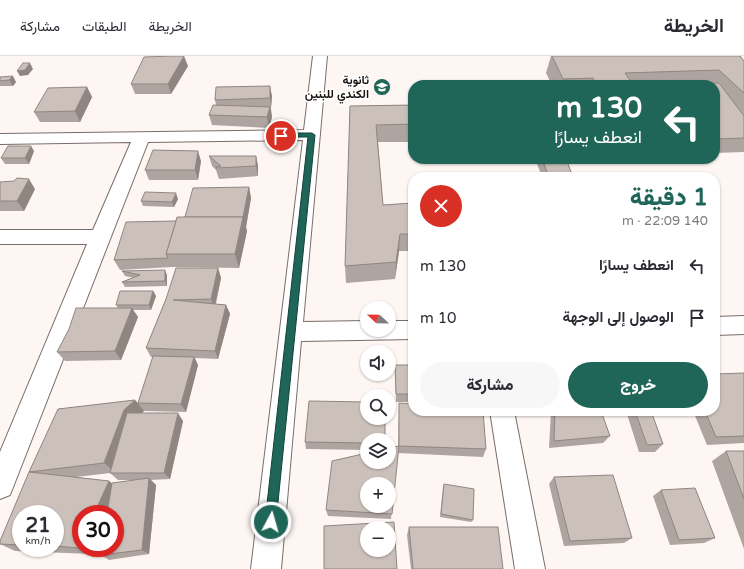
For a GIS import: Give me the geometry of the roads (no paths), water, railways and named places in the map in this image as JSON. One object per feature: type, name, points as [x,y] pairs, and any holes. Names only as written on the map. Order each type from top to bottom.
[{"type":"street","points":[[266,569],[320,56]]},
{"type":"street","points":[[0,139],[312,135]]},
{"type":"street","points":[[0,485],[142,137]]},
{"type":"street","points":[[0,237],[100,237]]},
{"type":"street","points":[[720,326],[744,325]]},
{"type":"street","points":[[396,330],[408,330]]},
{"type":"street","points":[[291,332],[360,331]]},
{"type":"street","points":[[503,416],[530,569]]},
{"type":"place","name":"ثانوية الكندي للبنين","points":[[382,87]]}]
